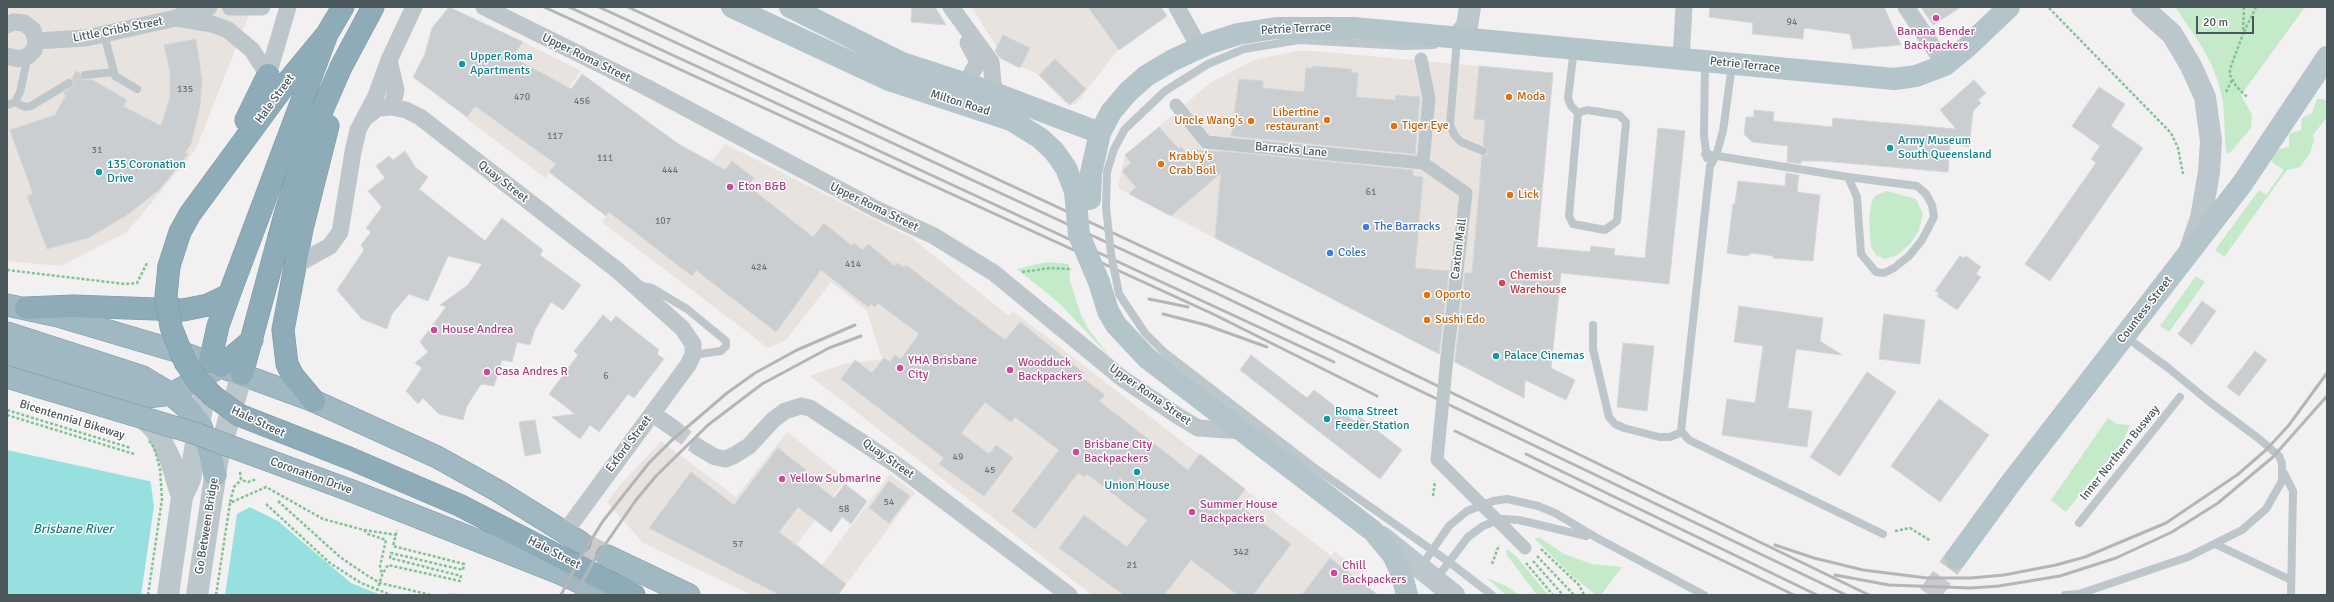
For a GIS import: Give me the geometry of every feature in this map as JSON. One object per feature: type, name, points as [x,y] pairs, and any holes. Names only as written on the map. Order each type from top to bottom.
[{"type":"highway","name":"Hale Street","points":[[343,7],[327,34],[284,86],[187,220],[173,251],[166,296],[171,327],[185,362],[198,381],[213,396],[239,415],[349,458],[459,505],[634,595]]},
{"type":"highway","points":[[242,374],[296,177],[326,98],[340,67],[373,7]]},
{"type":"highway","points":[[213,367],[218,326],[327,34]]},
{"type":"highway","points":[[225,167],[239,132],[268,75]]},
{"type":"highway","points":[[314,401],[293,376],[285,353],[284,325],[310,196],[328,130],[326,98]]},
{"type":"highway","points":[[16,306],[73,306],[183,310],[208,305],[229,296]]},
{"type":"highway","points":[[16,306],[112,331],[213,367],[242,374],[314,401],[437,458],[498,491],[572,537]]},
{"type":"highway","points":[[7,333],[143,377],[171,394],[187,408],[200,424],[216,466]]},
{"type":"highway","points":[[7,354],[123,392],[147,397],[171,394],[252,340]]},
{"type":"highway","name":"Coronation Drive","points":[[7,377],[194,433],[352,491],[557,572],[608,595]]},
{"type":"highway","points":[[607,556],[689,595]]},
{"type":"main road","name":"Milton Road","points":[[732,7],[889,80],[1011,120],[1040,138],[1054,151],[1090,199],[1079,235],[1099,282],[1108,311],[1125,336],[1161,369],[1242,430]]},
{"type":"main road","name":"Milton Road","points":[[790,7],[902,63],[994,93],[1109,137]]},
{"type":"main road","points":[[1457,38],[1466,26],[1470,7]]},
{"type":"main road","name":"Petrie Terrace","points":[[1109,137],[1111,112],[1128,92],[1159,67],[1199,47],[1238,34],[1276,28],[1354,28],[1894,79],[1916,76],[1945,65],[1963,51],[2009,7]]},
{"type":"main road","points":[[2142,7],[2172,34],[2183,50],[2205,97],[2209,118],[2209,172],[2201,218],[2190,252]]},
{"type":"main road","name":"Countess Street","points":[[1956,558],[2010,484],[2242,184],[2327,57]]},
{"type":"main road","points":[[1090,199],[1091,173],[1109,137]]},
{"type":"main road","points":[[7,359],[126,407],[148,421],[156,430],[166,450],[182,497]]},
{"type":"main road","name":"Go Between Bridge","points":[[168,595],[182,497],[190,479],[200,424],[213,367]]},
{"type":"main road","name":"Go Between Bridge","points":[[197,595],[220,501],[216,466],[242,374]]},
{"type":"main road","points":[[1242,430],[1362,522],[1384,542],[1402,572],[1419,576],[1454,595]]},
{"type":"street","name":"Little Cribb Street","points":[[36,41],[86,38],[176,18],[192,10],[209,7]]},
{"type":"street","points":[[230,7],[262,7]]},
{"type":"street","points":[[268,75],[288,7]]},
{"type":"street","points":[[296,265],[334,242],[342,226],[344,203],[358,130],[376,96],[389,60],[414,7]]},
{"type":"street","name":"Upper Roma Street","points":[[484,7],[646,87],[876,209],[934,236],[994,273],[1118,375],[1198,428],[1242,430]]},
{"type":"street","points":[[950,7],[978,61],[966,83]]},
{"type":"street","points":[[950,7],[991,62],[994,93]]},
{"type":"street","points":[[1177,7],[1199,47]]},
{"type":"street","points":[[1681,59],[1684,7]]},
{"type":"street","points":[[1906,7],[1945,65]]},
{"type":"street","name":"Little Cribb Street","points":[[176,18],[212,24],[228,30],[252,50],[268,75]]},
{"type":"street","points":[[7,24],[19,21],[24,23],[33,30],[36,41],[34,50],[28,56],[20,59],[7,56]]},
{"type":"street","points":[[1421,59],[1429,98],[1423,162]]},
{"type":"street","points":[[365,118],[378,108],[392,107],[396,90],[389,60]]},
{"type":"street","name":"Barracks Lane","points":[[1176,105],[1206,142],[1423,162]]},
{"type":"street","name":"Quay Street","points":[[392,107],[406,110],[420,117],[634,284],[689,336],[693,344],[693,355]]},
{"type":"street","name":"Caxton Mall","points":[[1423,162],[1466,193],[1437,460],[1525,548]]},
{"type":"street","name":"Exford Street","points":[[572,537],[653,414],[688,365],[693,355]]},
{"type":"street","name":"Quay Street","points":[[698,447],[716,458],[725,459],[749,446],[773,420],[785,411],[801,406],[810,408],[898,466],[1069,595]]},
{"type":"street","points":[[653,414],[673,428]]},
{"type":"lane","points":[[104,34],[114,72],[120,81],[137,89]]},
{"type":"lane","points":[[1457,38],[1450,125],[1455,136],[1461,142],[1483,151]]},
{"type":"lane","name":"Petrie Terrace","points":[[1109,137],[1134,119],[1165,91],[1208,64],[1244,49],[1299,40],[1405,46],[1448,43],[1457,38]]},
{"type":"lane","points":[[1574,48],[1568,98],[1571,106],[1578,113],[1569,216],[1573,224],[1605,230],[1616,221],[1626,122],[1619,115],[1587,110],[1578,113]]},
{"type":"lane","points":[[28,56],[22,86],[11,103],[25,107],[31,106],[69,83]]},
{"type":"lane","points":[[1705,62],[1705,154],[1710,166]]},
{"type":"lane","points":[[1733,64],[1723,131],[1716,156],[1710,166],[1680,423],[1682,432],[1694,442],[1883,534]]},
{"type":"lane","points":[[85,75],[114,72]]},
{"type":"lane","points":[[1105,184],[1103,139],[1109,137],[1108,166],[1105,184],[1090,199],[1111,254],[1119,294],[1144,333],[1164,352],[1317,470],[1419,576]]},
{"type":"lane","points":[[1705,154],[1848,177],[1917,186],[1926,194],[1932,205],[1934,217],[1922,240],[1894,268],[1884,273],[1876,272],[1861,254],[1856,198],[1848,177]]},
{"type":"lane","name":"Quay Street","points":[[634,284],[652,288],[687,309],[726,341],[726,346],[722,351],[693,355]]},
{"type":"lane","points":[[1593,325],[1593,349],[1609,417],[1615,424],[1624,428],[1659,437],[1670,437],[1682,432]]},
{"type":"lane","points":[[2125,337],[2226,413],[2279,456],[2284,472],[2293,491],[2291,595]]},
{"type":"lane","name":"Inner Northern Busway","points":[[2079,523],[2180,397]]},
{"type":"lane","points":[[2065,595],[2078,594],[2161,568],[2215,544],[2246,527],[2266,510],[2282,481],[2284,472]]},
{"type":"lane","points":[[1419,576],[1449,526],[1467,510],[1493,501],[1507,499],[1538,506],[1704,595]]},
{"type":"lane","points":[[1419,576],[1449,562],[1474,532],[1483,526],[1504,519],[1554,526],[1597,538]]},
{"type":"lane","points":[[2215,544],[2292,580]]},
{"type":"lane","points":[[1419,576],[1449,562]]},
{"type":"lane","points":[[1449,562],[1492,595]]},
{"type":"path","points":[[2243,34],[2244,7]]},
{"type":"path","points":[[2247,96],[2236,86],[2230,75],[2230,69],[2243,34],[2256,7]]},
{"type":"path","points":[[2048,8],[2171,133],[2178,148],[2183,174]]},
{"type":"path","points":[[1024,272],[1051,268],[1073,269]]},
{"type":"path","points":[[7,270],[125,284],[137,283],[142,276]]},
{"type":"path","name":"Bicentennial Bikeway","points":[[7,410],[131,448]]},
{"type":"path","points":[[7,415],[134,454]]},
{"type":"path","points":[[147,439],[154,447],[160,469],[162,499],[148,595]]},
{"type":"path","points":[[240,473],[241,480]]},
{"type":"path","points":[[241,480],[248,482],[260,477]]},
{"type":"path","points":[[216,595],[220,501],[241,480]]},
{"type":"path","points":[[220,501],[266,487],[323,519],[364,530],[396,535],[393,546],[464,564],[463,570],[391,553],[390,558],[461,576],[460,581],[388,565],[382,575],[377,591]]},
{"type":"path","points":[[278,501],[340,557],[380,583],[432,595]]},
{"type":"path","points":[[266,504],[330,562],[361,583],[377,591],[391,595]]},
{"type":"path","points":[[1883,534],[1910,528],[1931,540]]},
{"type":"path","points":[[364,530],[368,534],[386,540],[380,566],[382,575]]},
{"type":"path","points":[[1543,551],[1579,585],[1584,595]]},
{"type":"path","points":[[1492,564],[1495,555]]},
{"type":"path","points":[[1540,559],[1574,595]]},
{"type":"path","points":[[1535,563],[1563,595]]},
{"type":"path","points":[[1527,564],[1553,595]]},
{"type":"path","points":[[449,595],[459,595]]},
{"type":"shaded area","points":[[7,7],[252,7],[196,149],[127,232],[61,266],[7,261]]},
{"type":"shaded area","points":[[1158,7],[1165,18],[1119,48],[1076,104],[1065,103],[1037,74],[1003,57],[972,8]]},
{"type":"shaded area","points":[[523,42],[581,71],[554,108],[582,130],[545,178],[466,118]]},
{"type":"shaded area","name":"The Barracks","points":[[1296,51],[1315,51],[1553,73],[1524,398],[1118,188],[1125,155],[1210,83],[1254,60]]},
{"type":"shaded area","points":[[665,137],[712,161],[725,144],[912,238],[1009,316],[1013,311],[1331,556],[1335,551],[1368,580],[1372,595],[1092,595],[810,376],[844,364],[882,359],[867,311],[831,282],[786,340],[768,348],[602,222]]},
{"type":"shaded area","points":[[787,432],[846,479],[797,544],[822,565],[890,474],[915,493],[838,595],[752,595],[643,543],[607,502],[620,485],[661,441],[736,497]]},
{"type":"green space","points":[[2175,7],[2305,7],[2241,95],[2252,115],[2251,128],[2229,154],[2226,152],[2223,101],[2218,82],[2211,63],[2199,42]]},
{"type":"green space","points":[[2317,99],[2323,99],[2327,102],[2327,117],[2313,135],[2314,140],[2310,153],[2300,167],[2287,170],[2224,257],[2215,250],[2259,190],[2266,195],[2284,170],[2274,164],[2270,158],[2275,150],[2289,147],[2289,134],[2301,130],[2302,118],[2312,113]]},
{"type":"green space","points":[[1887,191],[1916,199],[1923,214],[1919,230],[1910,244],[1896,256],[1884,259],[1876,255],[1871,247],[1869,218],[1872,201],[1875,196]]},
{"type":"green space","points":[[1046,262],[1069,264],[1070,281],[1081,315],[1089,330],[1110,357],[1059,303],[1017,269]]},
{"type":"green space","points":[[2196,276],[2205,282],[2169,332],[2160,326]]},
{"type":"green space","points":[[2108,418],[2117,424],[2130,425],[2123,441],[2066,512],[2051,500]]},
{"type":"green space","points":[[1539,537],[1564,554],[1592,564],[1622,567],[1601,595],[1596,595],[1570,574],[1535,539]]},
{"type":"green space","points":[[1507,549],[1516,556],[1548,595],[1537,595],[1506,554]]},
{"type":"green space","points":[[1487,578],[1506,586],[1519,595],[1506,595]]},
{"type":"water","name":"Brisbane River","points":[[7,450],[190,490],[223,494],[278,521],[351,583],[381,595],[7,595]]},
{"type":"pier","points":[[150,478],[190,488],[224,492],[252,506],[237,514],[225,595],[141,595],[154,506]]},
{"type":"building","points":[[449,7],[523,42],[512,57],[571,89],[582,74],[680,145],[725,170],[732,161],[754,178],[748,186],[813,237],[824,223],[852,246],[854,243],[863,250],[868,244],[895,266],[897,263],[904,268],[906,265],[1005,340],[1020,322],[1084,373],[1081,377],[1105,395],[1099,401],[1188,470],[1200,454],[1245,489],[1235,502],[1291,544],[1253,595],[1238,595],[1191,560],[1164,595],[1124,595],[1059,548],[1084,515],[1127,547],[1147,520],[1087,474],[1084,477],[1078,473],[1035,529],[1012,511],[1059,450],[1015,417],[1011,422],[985,402],[961,433],[989,454],[996,445],[1013,458],[984,496],[939,464],[944,458],[841,379],[855,360],[872,373],[884,358],[890,362],[895,355],[901,359],[919,334],[878,303],[875,307],[871,304],[868,307],[821,270],[776,332],[696,270],[692,276],[609,212],[606,216],[549,172],[556,164],[475,106],[467,117],[413,77],[425,54],[432,28]]},
{"type":"building","points":[[912,7],[935,7],[946,25],[911,22]]},
{"type":"building","points":[[1088,7],[1161,7],[1167,16],[1119,50]]},
{"type":"building","points":[[1710,7],[1884,7],[1901,45],[1853,49],[1850,34],[1804,28],[1803,39],[1752,34],[1753,23],[1709,17]]},
{"type":"building","name":"Banana Bender Backpackers","points":[[1921,7],[1961,7],[1933,25]]},
{"type":"building","points":[[1003,35],[1030,48],[1020,68],[1000,58],[995,51]]},
{"type":"building","name":"135 Coronation Drive","points":[[196,39],[202,80],[200,106],[191,144],[185,153],[188,154],[159,190],[127,215],[88,238],[47,249],[27,196],[33,194],[10,130],[55,115],[66,95],[63,93],[74,85],[72,78],[76,71],[80,73],[82,80],[92,80],[127,100],[123,106],[161,126],[170,97],[170,72],[164,45]]},
{"type":"building","points":[[1055,59],[1086,89],[1070,105],[1039,75]]},
{"type":"building","points":[[1313,66],[1352,69],[1351,72],[1358,73],[1356,97],[1395,100],[1396,95],[1420,97],[1415,154],[1231,136],[1239,79],[1263,81],[1263,88],[1304,92],[1306,68],[1312,68]]},
{"type":"building","points":[[1479,66],[1553,73],[1537,247],[1590,252],[1591,246],[1615,249],[1614,255],[1645,258],[1658,128],[1685,131],[1669,284],[1561,273],[1551,368],[1575,380],[1566,400],[1525,380],[1524,398],[1455,362],[1465,273],[1472,273],[1482,156],[1487,155],[1488,151],[1483,145],[1485,120],[1474,119]]},
{"type":"building","points":[[1974,80],[1986,93],[1978,100],[1981,103],[1973,111],[1969,147],[1950,144],[1948,172],[1822,161],[1801,161],[1801,164],[1787,162],[1788,146],[1752,142],[1744,134],[1746,117],[1754,117],[1754,110],[1774,112],[1773,121],[1832,127],[1833,118],[1956,129],[1940,110]]},
{"type":"building","points":[[2099,87],[2125,104],[2111,126],[2143,148],[2050,281],[2025,264],[2096,163],[2091,159],[2100,146],[2072,126]]},
{"type":"building","name":"Coles","points":[[1159,127],[1179,149],[1181,147],[1188,155],[1194,150],[1230,152],[1413,170],[1413,176],[1423,177],[1415,268],[1449,271],[1439,354],[1215,238],[1221,173],[1171,216],[1129,194],[1136,187],[1122,171],[1131,163],[1125,155]]},
{"type":"building","points":[[405,151],[416,168],[428,177],[419,189],[485,241],[502,218],[543,250],[540,255],[581,285],[563,310],[551,302],[535,329],[530,345],[517,342],[512,362],[502,360],[494,386],[481,384],[467,406],[463,420],[439,414],[423,398],[418,404],[406,391],[422,368],[415,363],[428,352],[420,342],[446,307],[440,305],[468,285],[482,264],[448,256],[428,301],[409,294],[392,314],[387,329],[362,319],[337,290],[364,250],[361,245],[371,232],[366,228],[382,207],[368,191],[385,178],[376,166],[389,156],[393,160]]},
{"type":"building","points":[[1786,173],[1799,175],[1797,192],[1820,195],[1813,261],[1773,258],[1773,256],[1752,253],[1747,256],[1727,253],[1733,204],[1735,204],[1738,181],[1785,186]]},
{"type":"building","points":[[1960,256],[1964,258],[1966,256],[1981,267],[1976,274],[1981,277],[1957,310],[1937,296],[1939,293],[1935,291]]},
{"type":"building","points":[[2202,301],[2216,311],[2192,345],[2178,334]]},
{"type":"building","points":[[1739,306],[1823,318],[1820,341],[1842,355],[1796,349],[1788,408],[1812,411],[1807,447],[1722,435],[1727,399],[1755,403],[1763,346],[1734,342]]},
{"type":"building","points":[[1884,314],[1925,320],[1920,364],[1879,359]]},
{"type":"building","points":[[603,315],[611,322],[616,316],[659,350],[657,354],[664,359],[634,398],[628,394],[599,432],[590,425],[580,439],[552,417],[575,414],[549,394],[578,355],[574,351]]},
{"type":"building","points":[[1623,343],[1654,346],[1647,411],[1617,407]]},
{"type":"building","points":[[2255,351],[2267,360],[2239,396],[2227,387]]},
{"type":"building","name":"Roma Street Feeder Station","points":[[1251,355],[1307,398],[1314,390],[1354,421],[1359,416],[1402,450],[1380,479],[1240,370]]},
{"type":"building","points":[[1867,372],[1896,392],[1840,476],[1810,457]]},
{"type":"building","points":[[1939,399],[1989,435],[1940,502],[1891,466]]},
{"type":"building","points":[[535,420],[541,453],[525,456],[519,422]]},
{"type":"building","points":[[778,448],[806,470],[803,474],[834,498],[845,484],[867,501],[851,524],[842,517],[831,532],[798,507],[779,532],[846,584],[838,595],[780,595],[649,528],[691,472],[734,505]]},
{"type":"building","points":[[889,481],[910,496],[889,523],[869,508]]},
{"type":"building","name":"Chill Backpackers","points":[[1330,558],[1378,595],[1302,595]]},
{"type":"tunnel","points":[[673,428],[698,447]]},
{"type":"tunnel","points":[[580,542],[607,556]]},
{"type":"tunnel","points":[[1929,595],[1956,558]]},
{"type":"railway","points":[[544,7],[1213,314],[1377,396]]},
{"type":"railway","points":[[569,7],[1334,362]]},
{"type":"railway","points":[[599,7],[1216,293],[1846,595]]},
{"type":"railway","points":[[628,7],[1347,342],[1869,595]]},
{"type":"railway","points":[[1149,299],[1188,307]]},
{"type":"railway","points":[[1163,314],[1206,325],[1267,347]]},
{"type":"railway","points":[[561,595],[581,556],[603,521],[649,463],[671,441],[727,393],[755,373],[797,350],[855,325]]},
{"type":"railway","points":[[575,595],[593,562],[636,500],[656,476],[708,425],[762,384],[829,348],[861,336]]},
{"type":"railway","points":[[1775,545],[1814,558],[1863,570],[1927,578],[1971,578],[2004,575],[2056,565],[2085,557],[2166,523],[2237,475],[2266,450],[2289,425],[2327,373]]},
{"type":"railway","points":[[1835,575],[1889,585],[1971,588],[1999,586],[2060,576],[2116,558],[2172,532],[2218,503],[2273,457],[2327,396]]},
{"type":"railway","points":[[1455,431],[1794,595]]},
{"type":"railway","points":[[1526,454],[1817,595]]},
{"type":"place","name":"Banana Bender Backpackers","points":[[1936,18]]},
{"type":"place","name":"Upper Roma Apartments","points":[[462,64]]},
{"type":"place","name":"Moda","points":[[1509,97]]},
{"type":"place","name":"Libertine restaurant","points":[[1327,120]]},
{"type":"place","name":"Uncle Wang's","points":[[1251,121]]},
{"type":"place","name":"Tiger Eye","points":[[1394,126]]},
{"type":"place","name":"Army Museum South Queensland","points":[[1890,148]]},
{"type":"place","name":"Krabby's Crab Boil","points":[[1161,164]]},
{"type":"place","name":"135 Coronation Drive","points":[[99,172]]},
{"type":"place","name":"Eton B&B","points":[[730,187]]},
{"type":"place","name":"Lick","points":[[1510,195]]},
{"type":"place","name":"The Barracks","points":[[1366,227]]},
{"type":"place","name":"Coles","points":[[1330,253]]},
{"type":"place","name":"Chemist Warehouse","points":[[1502,283]]},
{"type":"place","name":"Oporto","points":[[1427,295]]},
{"type":"place","name":"Sushi Edo","points":[[1427,320]]},
{"type":"place","name":"House Andrea","points":[[434,330]]},
{"type":"place","name":"Palace Cinemas","points":[[1496,356]]},
{"type":"place","name":"YHA Brisbane City","points":[[900,368]]},
{"type":"place","name":"Woodduck Backpackers","points":[[1010,370]]},
{"type":"place","name":"Casa Andres R","points":[[487,372]]},
{"type":"place","name":"Roma Street Feeder Station","points":[[1327,419]]},
{"type":"place","name":"Brisbane City Backpackers","points":[[1076,452]]},
{"type":"place","name":"Union House","points":[[1137,472]]},
{"type":"place","name":"Yellow Submarine","points":[[782,479]]},
{"type":"place","name":"Summer House Backpackers","points":[[1192,512]]},
{"type":"place","name":"Chill Backpackers","points":[[1334,573]]}]
